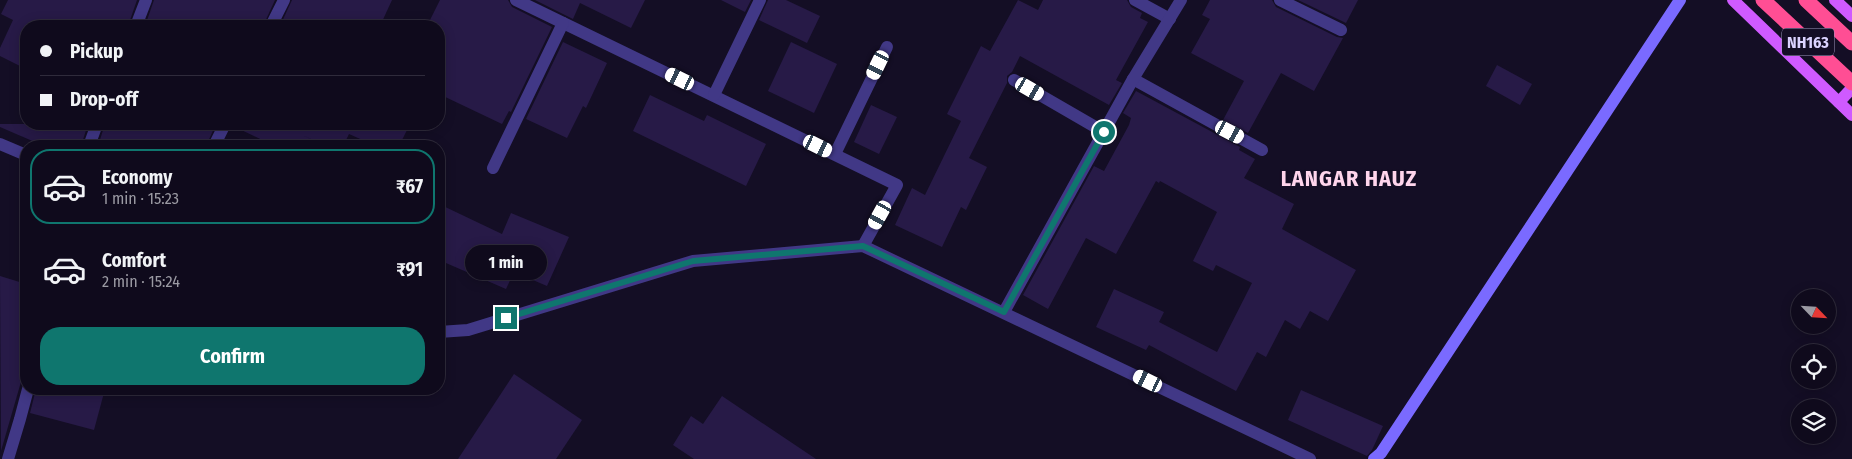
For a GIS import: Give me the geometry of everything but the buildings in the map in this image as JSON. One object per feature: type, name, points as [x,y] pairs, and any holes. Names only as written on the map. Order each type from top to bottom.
[{"type":"highway","name":"NH163","points":[[1763,0],[1852,84]]},
{"type":"highway","name":"NH163","points":[[1806,0],[1852,43]]},
{"type":"main road","points":[[1733,0],[1852,114]]},
{"type":"main road","points":[[1835,0],[1852,16]]},
{"type":"main road","points":[[1839,102],[1852,88]]},
{"type":"street","points":[[138,20],[146,0]]},
{"type":"street","points":[[274,20],[284,0]]},
{"type":"street","points":[[516,0],[897,185],[863,246]]},
{"type":"street","points":[[714,95],[760,0]]},
{"type":"street","points":[[1135,0],[1170,19]]},
{"type":"street","points":[[1004,312],[1133,79],[1182,0]]},
{"type":"street","points":[[1280,0],[1341,30]]},
{"type":"street","points":[[1378,457],[1680,0]]},
{"type":"street","points":[[493,168],[563,23]]},
{"type":"street","points":[[835,154],[887,48]]},
{"type":"street","points":[[1133,79],[1262,150]]},
{"type":"street","points":[[1014,80],[1104,132]]},
{"type":"street","points":[[0,145],[20,153]]},
{"type":"street","points":[[445,332],[468,330],[693,261],[863,246],[1310,459]]},
{"type":"street","points":[[8,459],[26,395]]},
{"type":"district","name":"LANGAR HAUZ","points":[[1349,178]]},
{"type":"route","points":[[506,318],[693,261],[863,246],[1004,312],[1104,132]]}]
